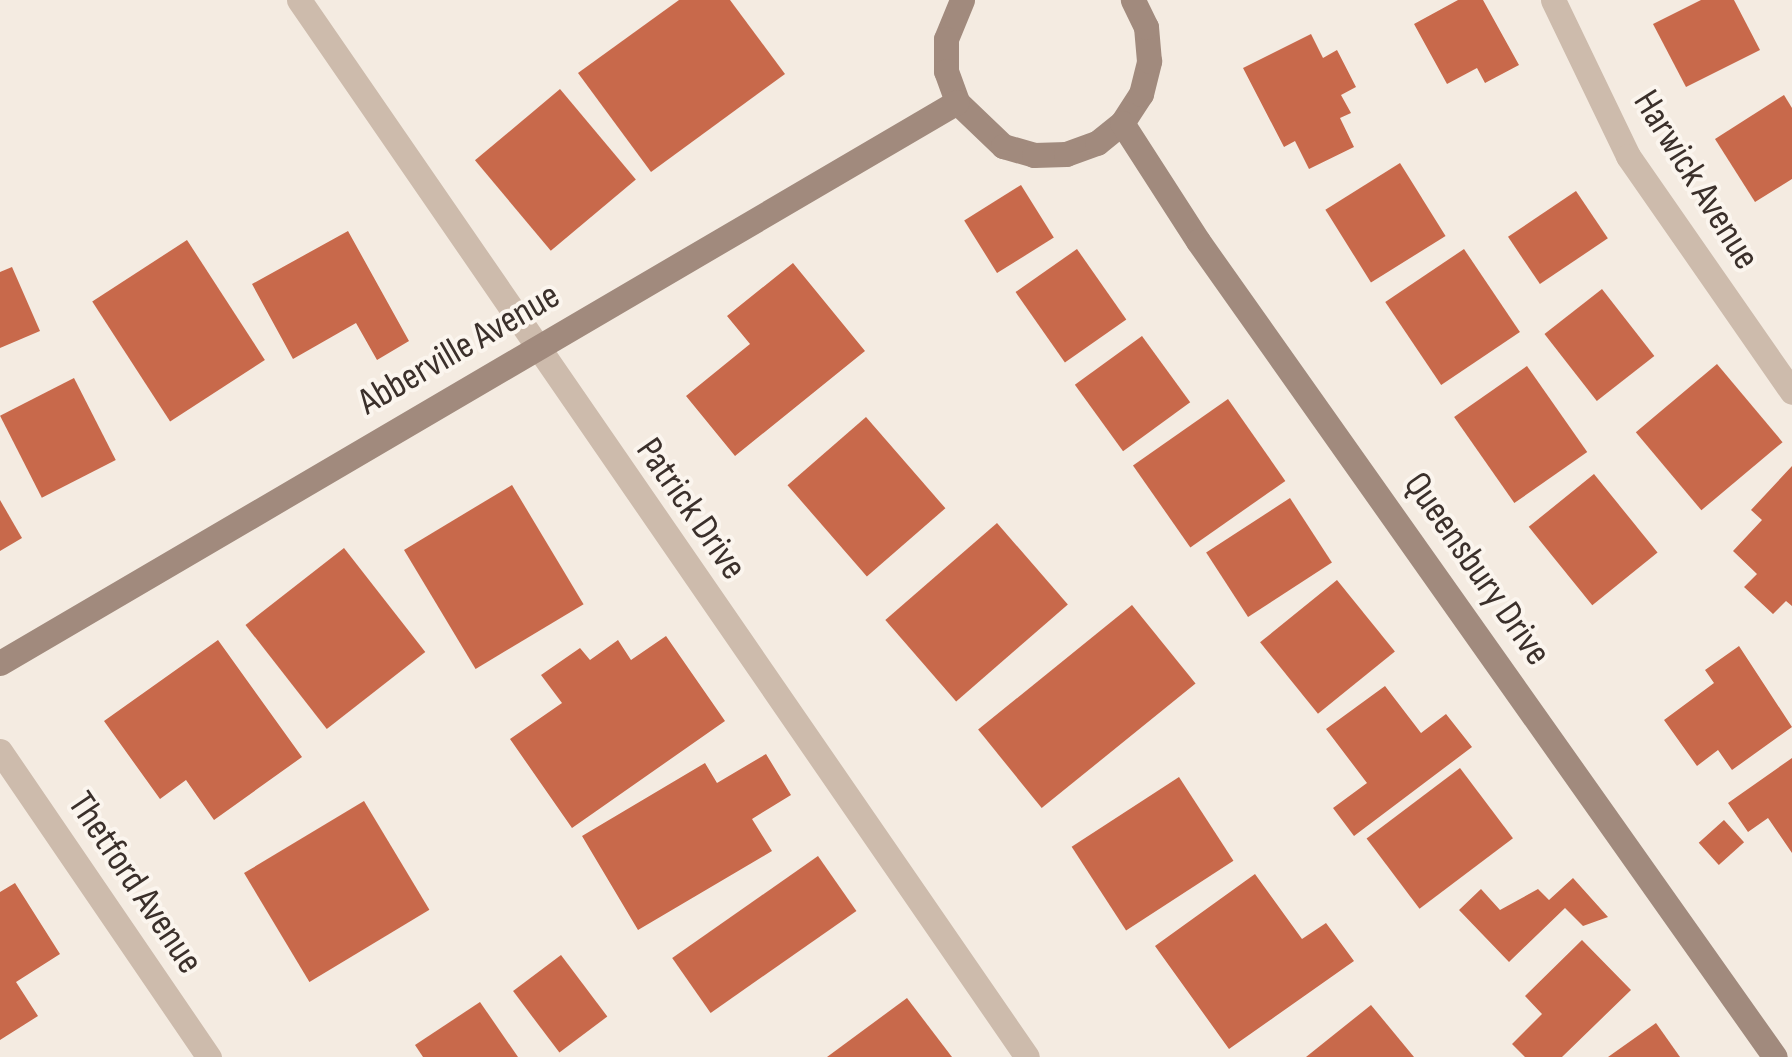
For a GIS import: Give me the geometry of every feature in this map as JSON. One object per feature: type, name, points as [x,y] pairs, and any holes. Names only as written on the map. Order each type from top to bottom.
[{"type":"street","name":"Patrick Drive","points":[[299,0],[534,347],[1028,1057]]},
{"type":"street","points":[[962,0],[946,39],[946,72],[957,102],[1003,146],[1034,155],[1066,154],[1097,143],[1122,123],[1141,94],[1150,60],[1146,27],[1133,0]]},
{"type":"street","name":"Harwick Avenue","points":[[1553,0],[1628,156],[1792,392]]},
{"type":"street","name":"Abberville Avenue","points":[[0,662],[957,102]]},
{"type":"street","name":"Queensbury Drive","points":[[1122,123],[1198,241],[1775,1057]]},
{"type":"street","name":"Thetford Avenue","points":[[0,751],[209,1057]]},
{"type":"building","points":[[679,0],[730,0],[785,74],[651,172],[578,73]]},
{"type":"building","points":[[1458,0],[1483,0],[1519,65],[1485,83],[1477,68],[1447,84],[1414,24]]},
{"type":"building","points":[[1701,0],[1734,0],[1760,50],[1686,87],[1653,24]]},
{"type":"building","points":[[1311,34],[1323,58],[1337,50],[1356,87],[1341,95],[1351,113],[1340,118],[1354,147],[1309,169],[1295,141],[1284,147],[1243,68]]},
{"type":"building","points":[[560,89],[636,179],[551,251],[475,160]]},
{"type":"building","points":[[1784,95],[1792,108],[1792,179],[1755,202],[1715,139]]},
{"type":"building","points":[[1400,163],[1446,236],[1371,283],[1325,210]]},
{"type":"building","points":[[1021,185],[1054,238],[997,273],[964,221]]},
{"type":"building","points":[[1576,191],[1608,238],[1540,284],[1508,237]]},
{"type":"building","points":[[348,231],[409,341],[377,360],[356,323],[293,359],[252,284]]},
{"type":"building","points":[[187,240],[265,360],[170,421],[92,302]]},
{"type":"building","points":[[1077,249],[1126,319],[1065,362],[1016,292]]},
{"type":"building","points":[[1464,249],[1520,332],[1441,385],[1385,302]]},
{"type":"building","points":[[793,263],[865,351],[735,456],[686,396],[750,344],[727,316]]},
{"type":"building","points":[[12,267],[40,331],[0,348],[0,272]]},
{"type":"building","points":[[1602,289],[1654,356],[1597,401],[1544,334]]},
{"type":"building","points":[[1142,336],[1190,402],[1123,451],[1075,385]]},
{"type":"building","points":[[1717,364],[1783,442],[1701,510],[1636,432]]},
{"type":"building","points":[[1527,366],[1587,452],[1514,503],[1454,417]]},
{"type":"building","points":[[74,378],[116,460],[42,498],[0,416]]},
{"type":"building","points":[[1228,399],[1285,481],[1190,547],[1133,466]]},
{"type":"building","points":[[866,417],[945,508],[867,577],[788,485]]},
{"type":"building","points":[[1792,466],[1792,606],[1786,601],[1773,614],[1744,587],[1757,574],[1733,551],[1762,520],[1751,510]]},
{"type":"building","points":[[1594,474],[1658,552],[1592,605],[1529,527]]},
{"type":"building","points":[[512,485],[584,604],[476,669],[404,550]]},
{"type":"building","points":[[1290,498],[1332,563],[1248,617],[1206,552]]},
{"type":"building","points":[[0,500],[22,538],[0,551]]},
{"type":"building","points":[[997,523],[1068,605],[956,702],[885,620]]},
{"type":"building","points":[[344,548],[425,652],[327,729],[245,625]]},
{"type":"building","points":[[1337,580],[1395,651],[1318,714],[1260,642]]},
{"type":"building","points":[[1132,605],[1196,683],[1042,808],[978,730]]},
{"type":"building","points":[[666,636],[725,721],[572,828],[510,739],[562,703],[541,675],[580,648],[590,660],[618,640],[631,660]]},
{"type":"building","points":[[218,640],[302,757],[214,820],[186,780],[160,799],[104,721]]},
{"type":"building","points":[[1739,646],[1792,727],[1732,770],[1718,750],[1697,766],[1664,720],[1714,683],[1705,670]]},
{"type":"building","points":[[1385,686],[1421,733],[1446,714],[1472,747],[1354,836],[1333,808],[1367,783],[1326,729]]},
{"type":"building","points":[[766,754],[791,795],[752,819],[772,851],[638,930],[582,836],[705,763],[717,783]]},
{"type":"building","points":[[1792,758],[1792,853],[1768,818],[1748,832],[1728,803]]},
{"type":"building","points":[[1460,768],[1513,838],[1420,909],[1367,838]]},
{"type":"building","points":[[1179,777],[1233,861],[1126,931],[1072,847]]},
{"type":"building","points":[[364,801],[429,910],[309,982],[244,873]]},
{"type":"building","points":[[1724,820],[1744,842],[1719,865],[1699,843]]},
{"type":"building","points":[[818,856],[856,911],[711,1013],[672,958]]},
{"type":"building","points":[[1255,874],[1302,939],[1326,923],[1354,961],[1229,1049],[1155,946]]},
{"type":"building","points":[[1573,878],[1608,917],[1583,926],[1565,908],[1509,962],[1459,910],[1481,889],[1500,910],[1538,889],[1549,900]]},
{"type":"building","points":[[15,883],[60,954],[16,982],[38,1016],[0,1040],[0,892]]},
{"type":"building","points":[[1582,940],[1631,990],[1562,1057],[1525,1057],[1512,1044],[1542,1014],[1525,996]]},
{"type":"building","points":[[561,955],[607,1016],[559,1053],[513,991]]},
{"type":"building","points":[[907,998],[952,1057],[827,1057]]},
{"type":"building","points":[[480,1002],[518,1057],[423,1057],[415,1045]]},
{"type":"building","points":[[1371,1005],[1414,1057],[1306,1057]]},
{"type":"building","points":[[1656,1023],[1680,1057],[1608,1057]]}]
